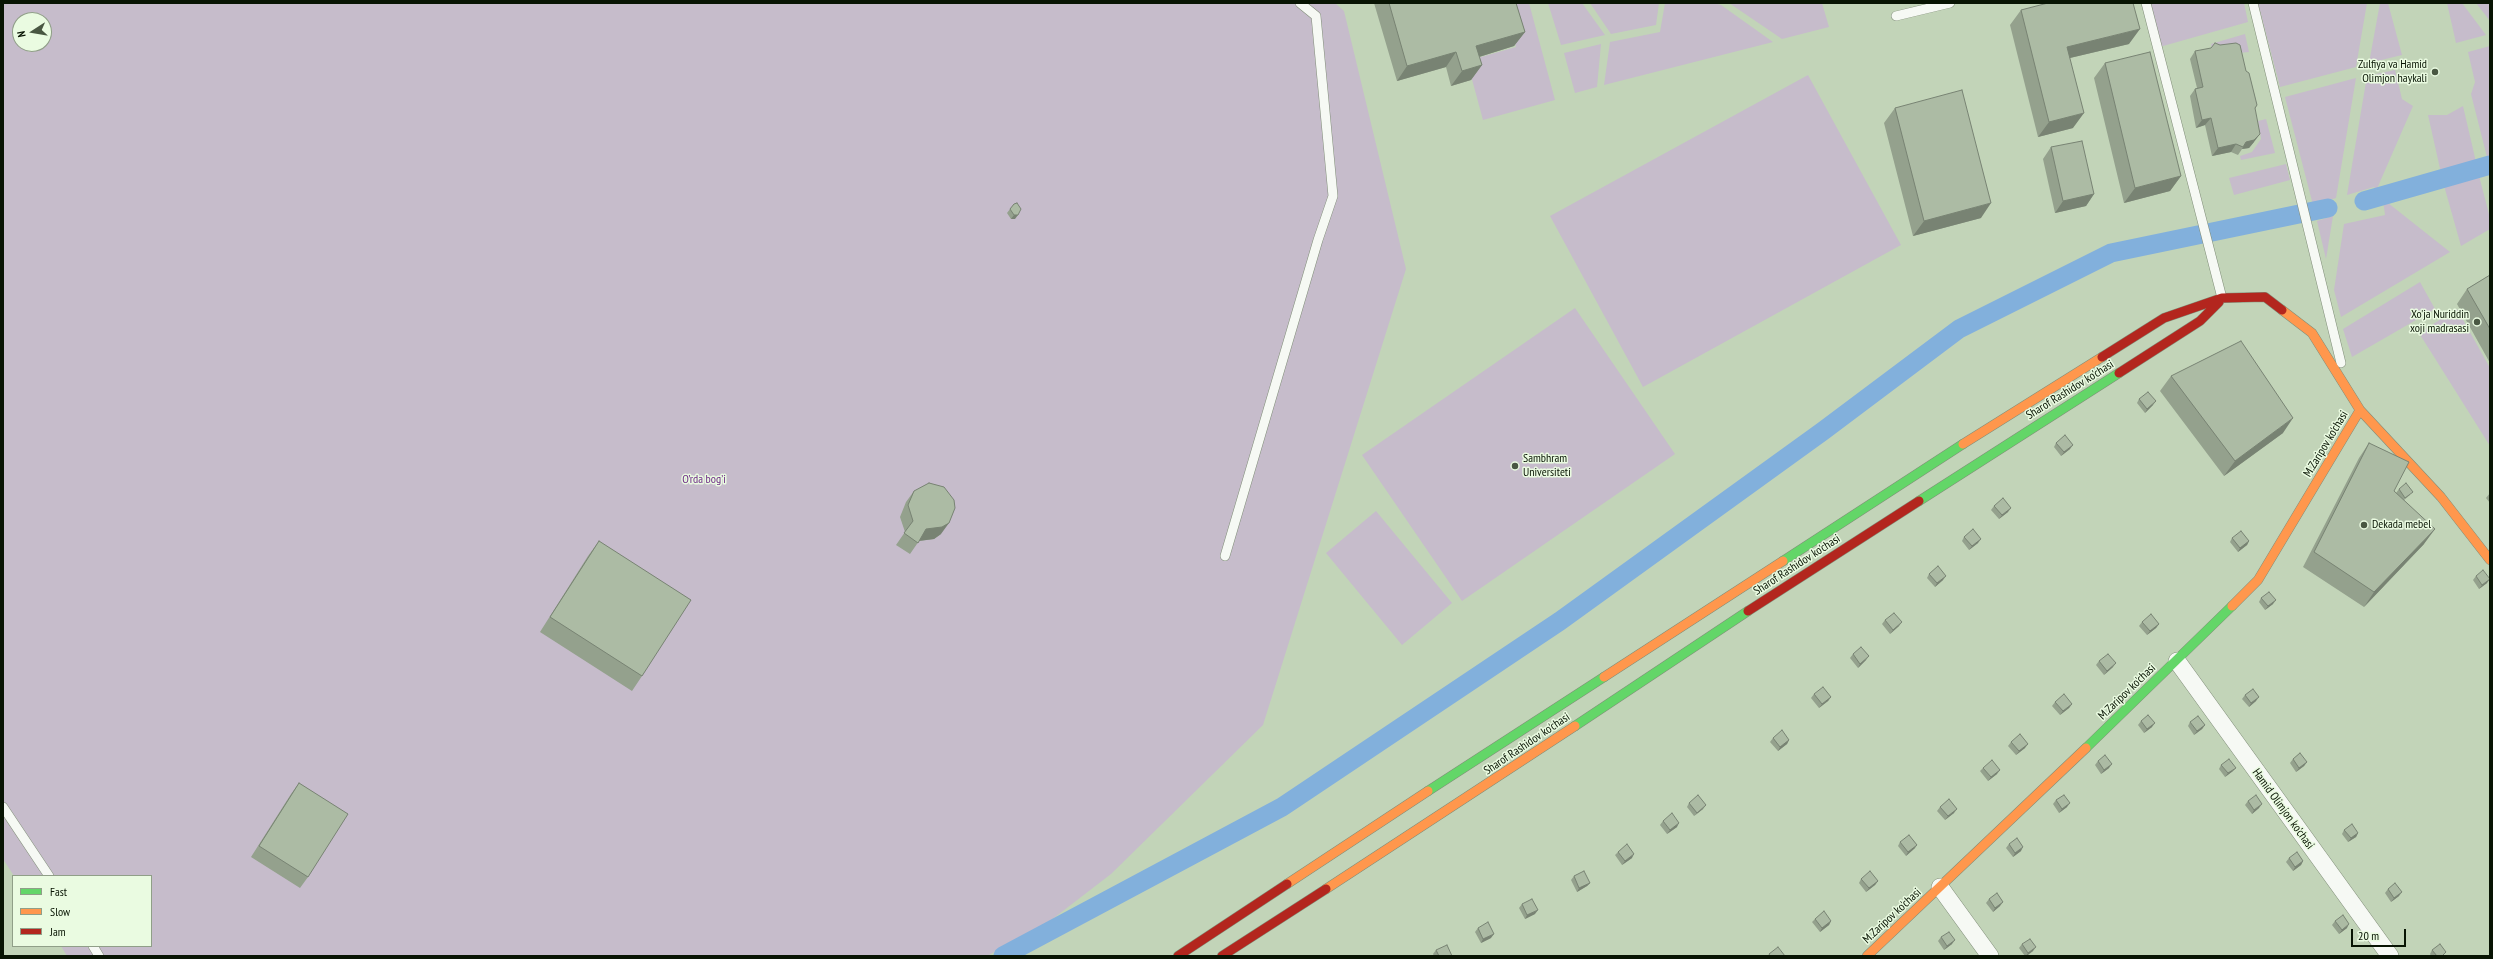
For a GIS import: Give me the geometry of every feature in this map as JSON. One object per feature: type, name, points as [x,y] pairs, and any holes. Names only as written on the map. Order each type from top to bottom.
[{"type":"street","points":[[1178,956],[1443,781],[1975,437],[2164,318],[2222,298],[2265,297],[2312,333],[2360,410],[2441,497],[2490,560]]},
{"type":"street","name":"Sharof Rashidov ko'chasi","points":[[1222,956],[1425,826],[1878,527],[2200,322],[2222,298]]},
{"type":"street","name":"M.Zaripov ko'chasi","points":[[1867,956],[2177,661],[2258,580],[2360,410]]},
{"type":"street","name":"Hamid Olimjon ko'chasi","points":[[2177,661],[2390,956]]},
{"type":"street","points":[[1940,887],[1990,956]]},
{"type":"lane","points":[[1225,556],[1318,240],[1333,196],[1316,16],[1300,3]]},
{"type":"lane","points":[[1896,16],[1950,3]]},
{"type":"lane","points":[[2146,3],[2222,298]]},
{"type":"lane","points":[[2253,3],[2315,252],[2337,352],[2360,410]]},
{"type":"lane","points":[[3,807],[48,875]]},
{"type":"lane","points":[[94,947],[99,956]]},
{"type":"green space","name":"O’rda bog’i","points":[[3,3],[1335,3],[1344,11],[1406,269],[1263,725],[1111,874],[1046,924],[987,956],[67,956],[62,947],[152,947],[152,875],[13,875],[3,859]]},
{"type":"green space","points":[[1504,3],[1529,3],[1555,100],[1483,120],[1467,61],[1516,47]]},
{"type":"green space","points":[[1548,3],[1582,3],[1605,35],[1561,45]]},
{"type":"green space","points":[[1590,3],[1659,3],[1656,25],[1611,34]]},
{"type":"green space","points":[[1665,3],[1714,3],[1721,5],[1773,42],[1604,85],[1610,42],[1660,32]]},
{"type":"green space","points":[[1729,3],[1822,3],[1829,27],[1782,39]]},
{"type":"green space","points":[[2143,3],[2244,3],[2248,22],[2156,48]]},
{"type":"green space","points":[[2258,3],[2367,3],[2356,67],[2280,87]]},
{"type":"green space","points":[[2380,3],[2388,3],[2402,55],[2369,63]]},
{"type":"green space","points":[[2447,3],[2462,3],[2486,35],[2456,43]]},
{"type":"green space","points":[[2476,3],[2490,3],[2490,21]]},
{"type":"green space","points":[[2245,34],[2249,52],[2239,53],[2212,48],[2211,44]]},
{"type":"green space","points":[[1601,44],[1597,87],[1575,93],[1564,53]]},
{"type":"green space","points":[[2490,46],[2490,161],[2488,161],[2471,94],[2475,82],[2468,52]]},
{"type":"green space","points":[[2395,70],[2402,99],[2413,106],[2376,191],[2374,187],[2347,195],[2367,76]]},
{"type":"green space","points":[[1808,75],[1901,245],[1643,387],[1550,216]]},
{"type":"green space","points":[[2356,78],[2336,198],[2313,205],[2285,97]]},
{"type":"green space","points":[[2463,106],[2476,162],[2441,173],[2428,115],[2447,115]]},
{"type":"green space","points":[[2266,119],[2275,153],[2241,160],[2240,156],[2252,152],[2261,139],[2258,121]]},
{"type":"green space","points":[[2286,164],[2290,180],[2234,195],[2229,178]]},
{"type":"green space","points":[[2478,172],[2490,218],[2490,229],[2461,246],[2443,182]]},
{"type":"green space","points":[[2383,199],[2450,252],[2341,317],[2334,290],[2344,224],[2385,215]]},
{"type":"green space","points":[[2333,216],[2326,259],[2317,221]]},
{"type":"green space","points":[[2420,282],[2435,309],[2352,357],[2343,329]]},
{"type":"green space","points":[[1575,308],[1675,454],[1462,601],[1362,455]]},
{"type":"green space","points":[[2457,309],[2490,368],[2490,446],[2419,333]]},
{"type":"green space","points":[[1376,511],[1452,603],[1402,645],[1326,553]]},
{"type":"building","points":[[1389,3],[1516,3],[1525,32],[1476,46],[1482,65],[1462,71],[1456,52],[1407,66]]},
{"type":"building","points":[[2048,3],[2133,3],[2140,29],[2067,47],[2084,113],[2049,122],[2021,10]]},
{"type":"building","points":[[2215,43],[2220,45],[2236,43],[2240,45],[2246,71],[2249,73],[2257,105],[2255,108],[2260,134],[2254,140],[2246,142],[2243,147],[2236,144],[2218,148],[2211,118],[2202,120],[2195,89],[2203,87],[2195,51],[2211,48]]},
{"type":"building","points":[[2150,52],[2181,176],[2135,188],[2105,63]]},
{"type":"building","points":[[1962,90],[1991,203],[1924,221],[1895,108]]},
{"type":"building","points":[[2082,141],[2094,194],[2063,201],[2051,147]]},
{"type":"building","points":[[1017,203],[1021,209],[1018,215],[1014,215],[1010,209]]},
{"type":"building","points":[[2490,275],[2490,329],[2467,289]]},
{"type":"building","points":[[2241,341],[2293,418],[2235,461],[2171,376]]},
{"type":"building","points":[[2148,392],[2156,401],[2147,409],[2139,399]]},
{"type":"building","points":[[2065,435],[2073,445],[2064,452],[2056,443]]},
{"type":"building","name":"Dekada mebel","points":[[2369,443],[2409,462],[2394,491],[2435,529],[2374,592],[2314,552]]},
{"type":"building","points":[[929,483],[944,487],[954,500],[955,508],[949,523],[942,527],[926,529],[918,543],[904,533],[913,521],[908,505],[914,491]]},
{"type":"building","points":[[2406,483],[2413,492],[2405,498],[2399,489]]},
{"type":"building","points":[[2003,498],[2011,508],[2002,515],[1994,506]]},
{"type":"building","points":[[1973,529],[1981,539],[1972,546],[1964,537]]},
{"type":"building","points":[[2241,531],[2249,541],[2240,548],[2232,538]]},
{"type":"building","points":[[599,541],[691,600],[642,676],[550,617]]},
{"type":"building","points":[[1938,566],[1946,576],[1937,583],[1929,574]]},
{"type":"building","points":[[2483,570],[2490,579],[2482,585],[2476,576]]},
{"type":"building","points":[[2269,592],[2276,600],[2268,606],[2261,598]]},
{"type":"building","points":[[1894,613],[1902,622],[1893,630],[1885,620]]},
{"type":"building","points":[[2151,614],[2159,624],[2150,631],[2142,622]]},
{"type":"building","points":[[1861,647],[1869,656],[1860,664],[1853,654]]},
{"type":"building","points":[[2108,654],[2116,663],[2107,671],[2099,661]]},
{"type":"building","points":[[1823,687],[1831,697],[1822,704],[1814,694]]},
{"type":"building","points":[[2253,689],[2259,697],[2251,703],[2245,695]]},
{"type":"building","points":[[2064,694],[2072,704],[2063,711],[2055,702]]},
{"type":"building","points":[[2148,715],[2155,723],[2147,729],[2141,721]]},
{"type":"building","points":[[2198,716],[2205,725],[2197,731],[2190,722]]},
{"type":"building","points":[[1782,730],[1789,740],[1780,747],[1773,738]]},
{"type":"building","points":[[2020,734],[2028,744],[2019,751],[2011,742]]},
{"type":"building","points":[[2300,753],[2307,762],[2299,768],[2293,759]]},
{"type":"building","points":[[2105,755],[2112,764],[2104,770],[2098,761]]},
{"type":"building","points":[[2229,759],[2236,768],[2228,773],[2221,765]]},
{"type":"building","points":[[1992,760],[2000,770],[1991,777],[1983,768]]},
{"type":"building","points":[[299,783],[348,814],[308,877],[259,846]]},
{"type":"building","points":[[1698,795],[1706,805],[1697,813],[1689,803]]},
{"type":"building","points":[[2064,795],[2070,803],[2062,809],[2056,800]]},
{"type":"building","points":[[2256,795],[2262,804],[2254,810],[2248,801]]},
{"type":"building","points":[[1949,799],[1957,809],[1948,816],[1940,807]]},
{"type":"building","points":[[1672,813],[1679,823],[1670,830],[1663,821]]},
{"type":"building","points":[[2352,824],[2358,833],[2351,838],[2344,830]]},
{"type":"building","points":[[1909,835],[1917,845],[1908,852],[1900,842]]},
{"type":"building","points":[[2017,838],[2023,847],[2015,853],[2009,844]]},
{"type":"building","points":[[1627,844],[1634,854],[1625,861],[1618,852]]},
{"type":"building","points":[[2297,852],[2303,861],[2295,867],[2289,858]]},
{"type":"building","points":[[1584,871],[1590,883],[1579,888],[1574,876]]},
{"type":"building","points":[[1870,871],[1878,881],[1869,888],[1861,879]]},
{"type":"building","points":[[2395,883],[2402,892],[2394,898],[2388,889]]},
{"type":"building","points":[[1997,893],[2003,902],[1995,908],[1989,899]]},
{"type":"building","points":[[1532,899],[1538,910],[1527,915],[1522,904]]},
{"type":"building","points":[[1824,911],[1831,921],[1822,928],[1815,919]]},
{"type":"building","points":[[2343,915],[2349,924],[2342,930],[2335,921]]},
{"type":"building","points":[[1488,922],[1494,934],[1483,939],[1478,928]]},
{"type":"building","points":[[1949,932],[1955,940],[1947,946],[1941,937]]},
{"type":"building","points":[[2030,939],[2036,947],[2028,953],[2022,944]]},
{"type":"building","points":[[2440,944],[2446,952],[2442,956],[2437,956],[2432,950]]},
{"type":"building","points":[[1447,945],[1452,956],[1439,956],[1436,950]]},
{"type":"building","points":[[1778,947],[1785,956],[1770,956],[1769,954]]},
{"type":"waterway","points":[[2364,201],[2490,165]]},
{"type":"waterway","points":[[1003,956],[1282,807],[1560,621],[1823,431],[1959,329],[2111,253],[2328,208]]},
{"type":"traffic: fast","points":[[1919,501],[2119,373]]},
{"type":"traffic: fast","points":[[1783,561],[1963,444]]},
{"type":"traffic: fast","points":[[2086,748],[2232,606]]},
{"type":"traffic: fast","points":[[1575,726],[1748,611]]},
{"type":"traffic: fast","points":[[1428,791],[1604,677]]},
{"type":"traffic: slow","points":[[2282,310],[2312,333],[2360,410],[2441,497],[2490,560]]},
{"type":"traffic: slow","points":[[1963,444],[2102,357]]},
{"type":"traffic: slow","points":[[2232,606],[2258,580],[2360,410]]},
{"type":"traffic: slow","points":[[1604,677],[1783,561]]},
{"type":"traffic: slow","points":[[1326,889],[1575,726]]},
{"type":"traffic: slow","points":[[1867,956],[2086,748]]},
{"type":"traffic: slow","points":[[1287,884],[1428,791]]},
{"type":"traffic: jam","points":[[2102,357],[2164,318],[2222,298],[2265,297],[2282,310]]},
{"type":"traffic: jam","points":[[2119,373],[2200,321],[2219,302]]},
{"type":"traffic: jam","points":[[1748,611],[1919,501]]},
{"type":"traffic: jam","points":[[1178,956],[1287,884]]},
{"type":"traffic: jam","points":[[1222,956],[1326,889]]},
{"type":"place","name":"Zulfiya va Hamid Olimjon haykali","points":[[2435,72]]},
{"type":"place","name":"Xo'ja Nuriddin xoji madrasasi","points":[[2477,322]]},
{"type":"place","name":"Sambhram Universiteti","points":[[1515,466]]},
{"type":"place","name":"Dekada mebel","points":[[2364,525]]}]
